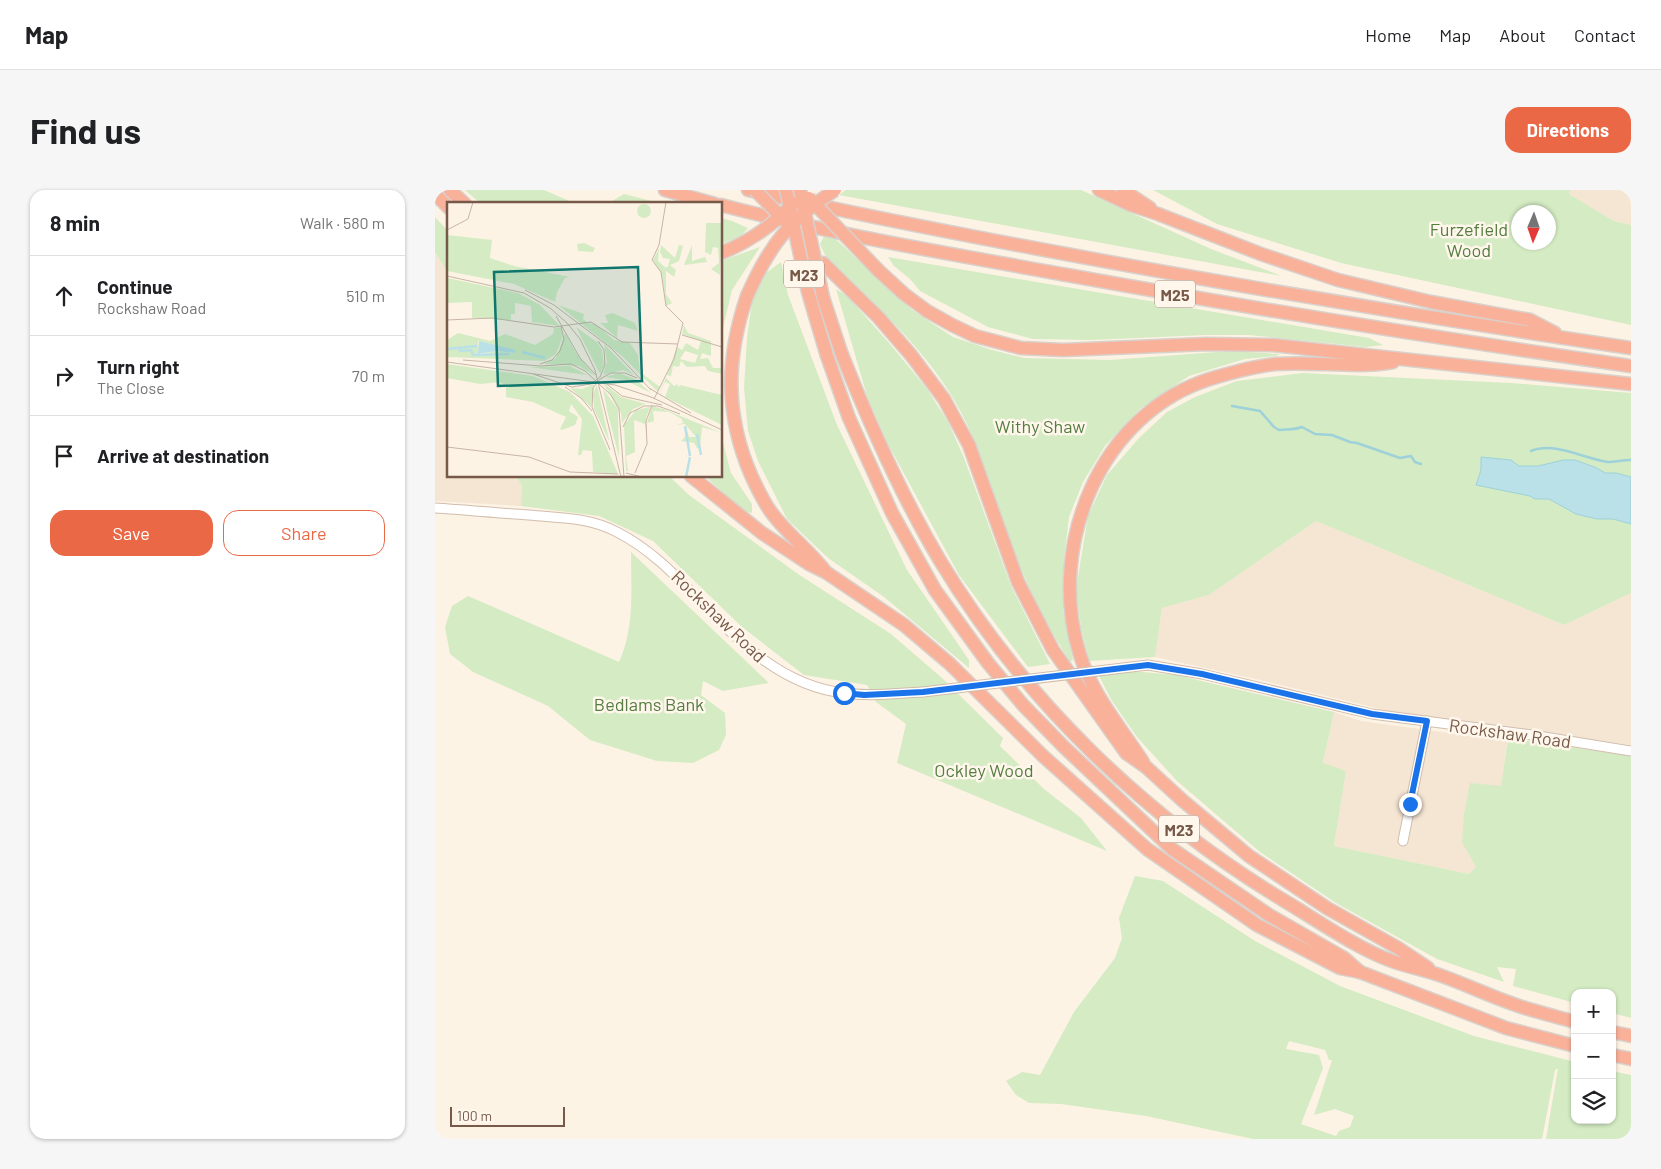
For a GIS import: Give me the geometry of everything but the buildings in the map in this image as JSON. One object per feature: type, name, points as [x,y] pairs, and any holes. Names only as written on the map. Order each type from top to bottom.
[{"type":"highway","points":[[450,190],[463,202]]},
{"type":"highway","points":[[665,190],[708,202]]},
{"type":"highway","name":"M25","points":[[748,190],[837,210],[1102,261],[1376,309],[1631,348]]},
{"type":"highway","points":[[755,190],[823,263],[879,318],[911,354],[944,400],[969,445],[1019,582],[1053,650],[1126,753],[1146,766],[1182,800],[1249,856],[1327,908],[1398,948],[1439,975]]},
{"type":"highway","name":"M23","points":[[786,190],[808,292],[827,356],[849,418],[884,496],[935,590],[988,663],[1023,706],[1064,748],[1172,849],[1269,915],[1344,958],[1360,972],[1506,1028],[1571,1045]]},
{"type":"highway","points":[[801,190],[878,270],[904,294],[927,311],[975,336],[1021,348],[1063,350],[1207,344],[1273,346],[1631,384]]},
{"type":"highway","name":"M23","points":[[801,190],[823,297],[841,352],[875,434],[939,558],[983,626],[1040,698],[1107,768],[1178,829],[1258,885],[1355,943],[1391,961],[1439,975],[1524,1008],[1571,1021]]},
{"type":"highway","points":[[723,252],[761,232],[779,218],[807,190]]},
{"type":"highway","points":[[827,573],[814,556],[788,533],[769,510],[758,491],[743,455],[735,428],[731,380],[735,337],[747,296],[759,267],[783,233],[815,203],[835,190]]},
{"type":"highway","points":[[1099,190],[1131,205],[1261,254],[1339,280],[1431,302],[1530,320],[1564,338]]},
{"type":"highway","points":[[1123,190],[1157,214]]},
{"type":"highway","points":[[435,194],[447,206]]},
{"type":"highway","name":"M25","points":[[723,205],[874,239],[1111,283],[1448,339],[1631,366]]},
{"type":"highway","points":[[1146,766],[1094,687],[1080,656],[1074,631],[1069,591],[1071,560],[1077,526],[1087,494],[1104,461],[1127,432],[1153,408],[1178,392],[1211,378],[1276,364],[1373,366],[1409,360]]},
{"type":"highway","points":[[693,478],[761,533],[809,564],[827,573],[904,624],[950,664],[1043,756],[1147,850],[1257,925],[1340,968],[1360,972]]},
{"type":"highway","points":[[1616,1033],[1631,1036]]},
{"type":"highway","points":[[1616,1056],[1631,1059]]},
{"type":"street","name":"Rockshaw Road","points":[[435,508],[588,520],[615,531],[632,540],[660,560],[727,629],[756,655],[789,676],[823,690],[864,695],[923,692],[1148,665],[1202,674],[1372,714],[1525,734],[1631,751]]},
{"type":"street","points":[[1403,841],[1427,721]]},
{"type":"shaded area","points":[[1569,190],[1631,190],[1631,225],[1614,221],[1569,194]]},
{"type":"shaded area","points":[[435,252],[445,268],[447,276],[447,478],[517,478],[522,485],[521,506],[435,501]]},
{"type":"shaded area","points":[[1316,521],[1564,625],[1631,593],[1631,745],[1397,713],[1155,657],[1162,608],[1209,595]]},
{"type":"shaded area","points":[[1334,712],[1361,721],[1507,741],[1501,787],[1470,783],[1476,867],[1469,874],[1334,846],[1346,771],[1323,764]]},
{"type":"green space","points":[[465,190],[544,190],[572,202],[479,202]]},
{"type":"green space","points":[[846,190],[1081,190],[1211,249],[1282,276],[839,195]]},
{"type":"green space","name":"Furzefield Wood","points":[[1153,190],[1569,190],[1569,194],[1614,221],[1631,225],[1631,325],[1341,263],[1217,224]]},
{"type":"green space","points":[[624,194],[655,202],[610,202]]},
{"type":"green space","points":[[435,217],[447,230],[447,276],[445,268],[435,252]]},
{"type":"green space","points":[[723,219],[748,228],[740,237],[723,243]]},
{"type":"green space","name":"Withy Shaw","points":[[827,231],[912,310],[953,337],[992,350],[1024,358],[1110,360],[1231,351],[1280,354],[1245,359],[1189,376],[1140,409],[1105,446],[1083,482],[1069,517],[1064,558],[1063,610],[1073,660],[1070,662],[1045,620],[1024,576],[979,452],[953,398],[911,341],[826,257],[820,244]]},
{"type":"green space","points":[[760,247],[732,290],[723,328],[723,260]]},
{"type":"green space","points":[[888,257],[1369,338],[1383,345],[1366,347],[1249,335],[1091,340],[1033,339],[988,327],[920,291],[910,279],[894,266]]},
{"type":"green space","points":[[781,262],[788,295],[837,425],[907,570],[969,660],[969,668],[884,597],[828,558],[787,519],[758,461],[748,431],[744,388],[747,337],[752,302],[766,273]]},
{"type":"green space","points":[[836,289],[848,297],[890,344],[927,389],[948,422],[964,458],[1011,586],[1050,664],[1028,667],[959,575],[888,444],[867,396]]},
{"type":"green space","points":[[1303,373],[1511,383],[1631,393],[1631,477],[1616,473],[1605,473],[1575,460],[1563,460],[1538,466],[1519,466],[1510,460],[1481,457],[1481,470],[1476,484],[1530,496],[1535,499],[1549,499],[1576,514],[1597,519],[1613,519],[1631,524],[1631,593],[1564,625],[1316,521],[1209,595],[1162,608],[1155,657],[1089,661],[1081,627],[1076,589],[1088,516],[1107,475],[1139,438],[1167,412],[1195,397],[1237,381]]},
{"type":"green space","points":[[723,443],[731,473],[752,504],[752,513],[743,511],[707,478],[723,478]]},
{"type":"green space","name":"Ockley Wood","points":[[517,478],[671,478],[689,495],[798,574],[891,634],[942,678],[1003,738],[1000,746],[1044,789],[1081,818],[1107,851],[897,763],[906,724],[876,702],[867,685],[804,675],[742,627],[653,541],[599,516],[521,506],[522,485]]},
{"type":"green space","name":"Bedlams Bank","points":[[631,552],[769,683],[723,691],[703,681],[701,695],[725,713],[726,735],[719,750],[693,763],[657,761],[590,740],[548,706],[473,672],[450,654],[445,627],[452,606],[468,596],[619,662],[628,635],[630,622]]},
{"type":"green space","points":[[1131,671],[1176,675],[1334,712],[1323,763],[1346,771],[1334,846],[1469,874],[1476,867],[1462,842],[1464,814],[1470,783],[1501,786],[1508,738],[1631,756],[1631,1018],[1616,1014],[1616,989],[1571,989],[1571,1002],[1513,986],[1516,969],[1497,967],[1504,982],[1437,959],[1336,903],[1260,852],[1177,781],[1137,737],[1112,701],[1099,676]]},
{"type":"green space","points":[[1135,876],[1163,881],[1255,941],[1340,986],[1474,1036],[1571,1061],[1571,1124],[1616,1124],[1616,1072],[1631,1075],[1631,1139],[1546,1139],[1558,1068],[1555,1070],[1542,1139],[1253,1139],[1146,1116],[1061,1104],[1029,1103],[1016,1095],[1006,1081],[1022,1072],[1040,1075],[1074,1012],[1115,958],[1122,938],[1119,918]],"holes":[[[1289,1041],[1325,1050],[1329,1060],[1332,1060],[1314,1115],[1335,1109],[1354,1116],[1350,1127],[1339,1131],[1336,1136],[1301,1124],[1323,1068],[1319,1055],[1286,1049]]]},
{"type":"water","points":[[1481,457],[1511,460],[1519,466],[1538,466],[1563,460],[1575,460],[1605,473],[1616,473],[1631,477],[1631,524],[1613,519],[1597,519],[1576,514],[1549,499],[1535,499],[1530,496],[1476,485],[1481,470]]},
{"type":"waterway","points":[[1232,406],[1260,411],[1279,430],[1302,427],[1315,434],[1332,435],[1400,458],[1411,456],[1415,462],[1421,464]]},
{"type":"waterway","points":[[1531,451],[1540,448],[1550,448],[1608,462],[1631,460]]},
{"type":"route","points":[[844,693],[864,695],[923,692],[1148,665],[1202,674],[1372,714],[1427,721],[1410,804]]}]
